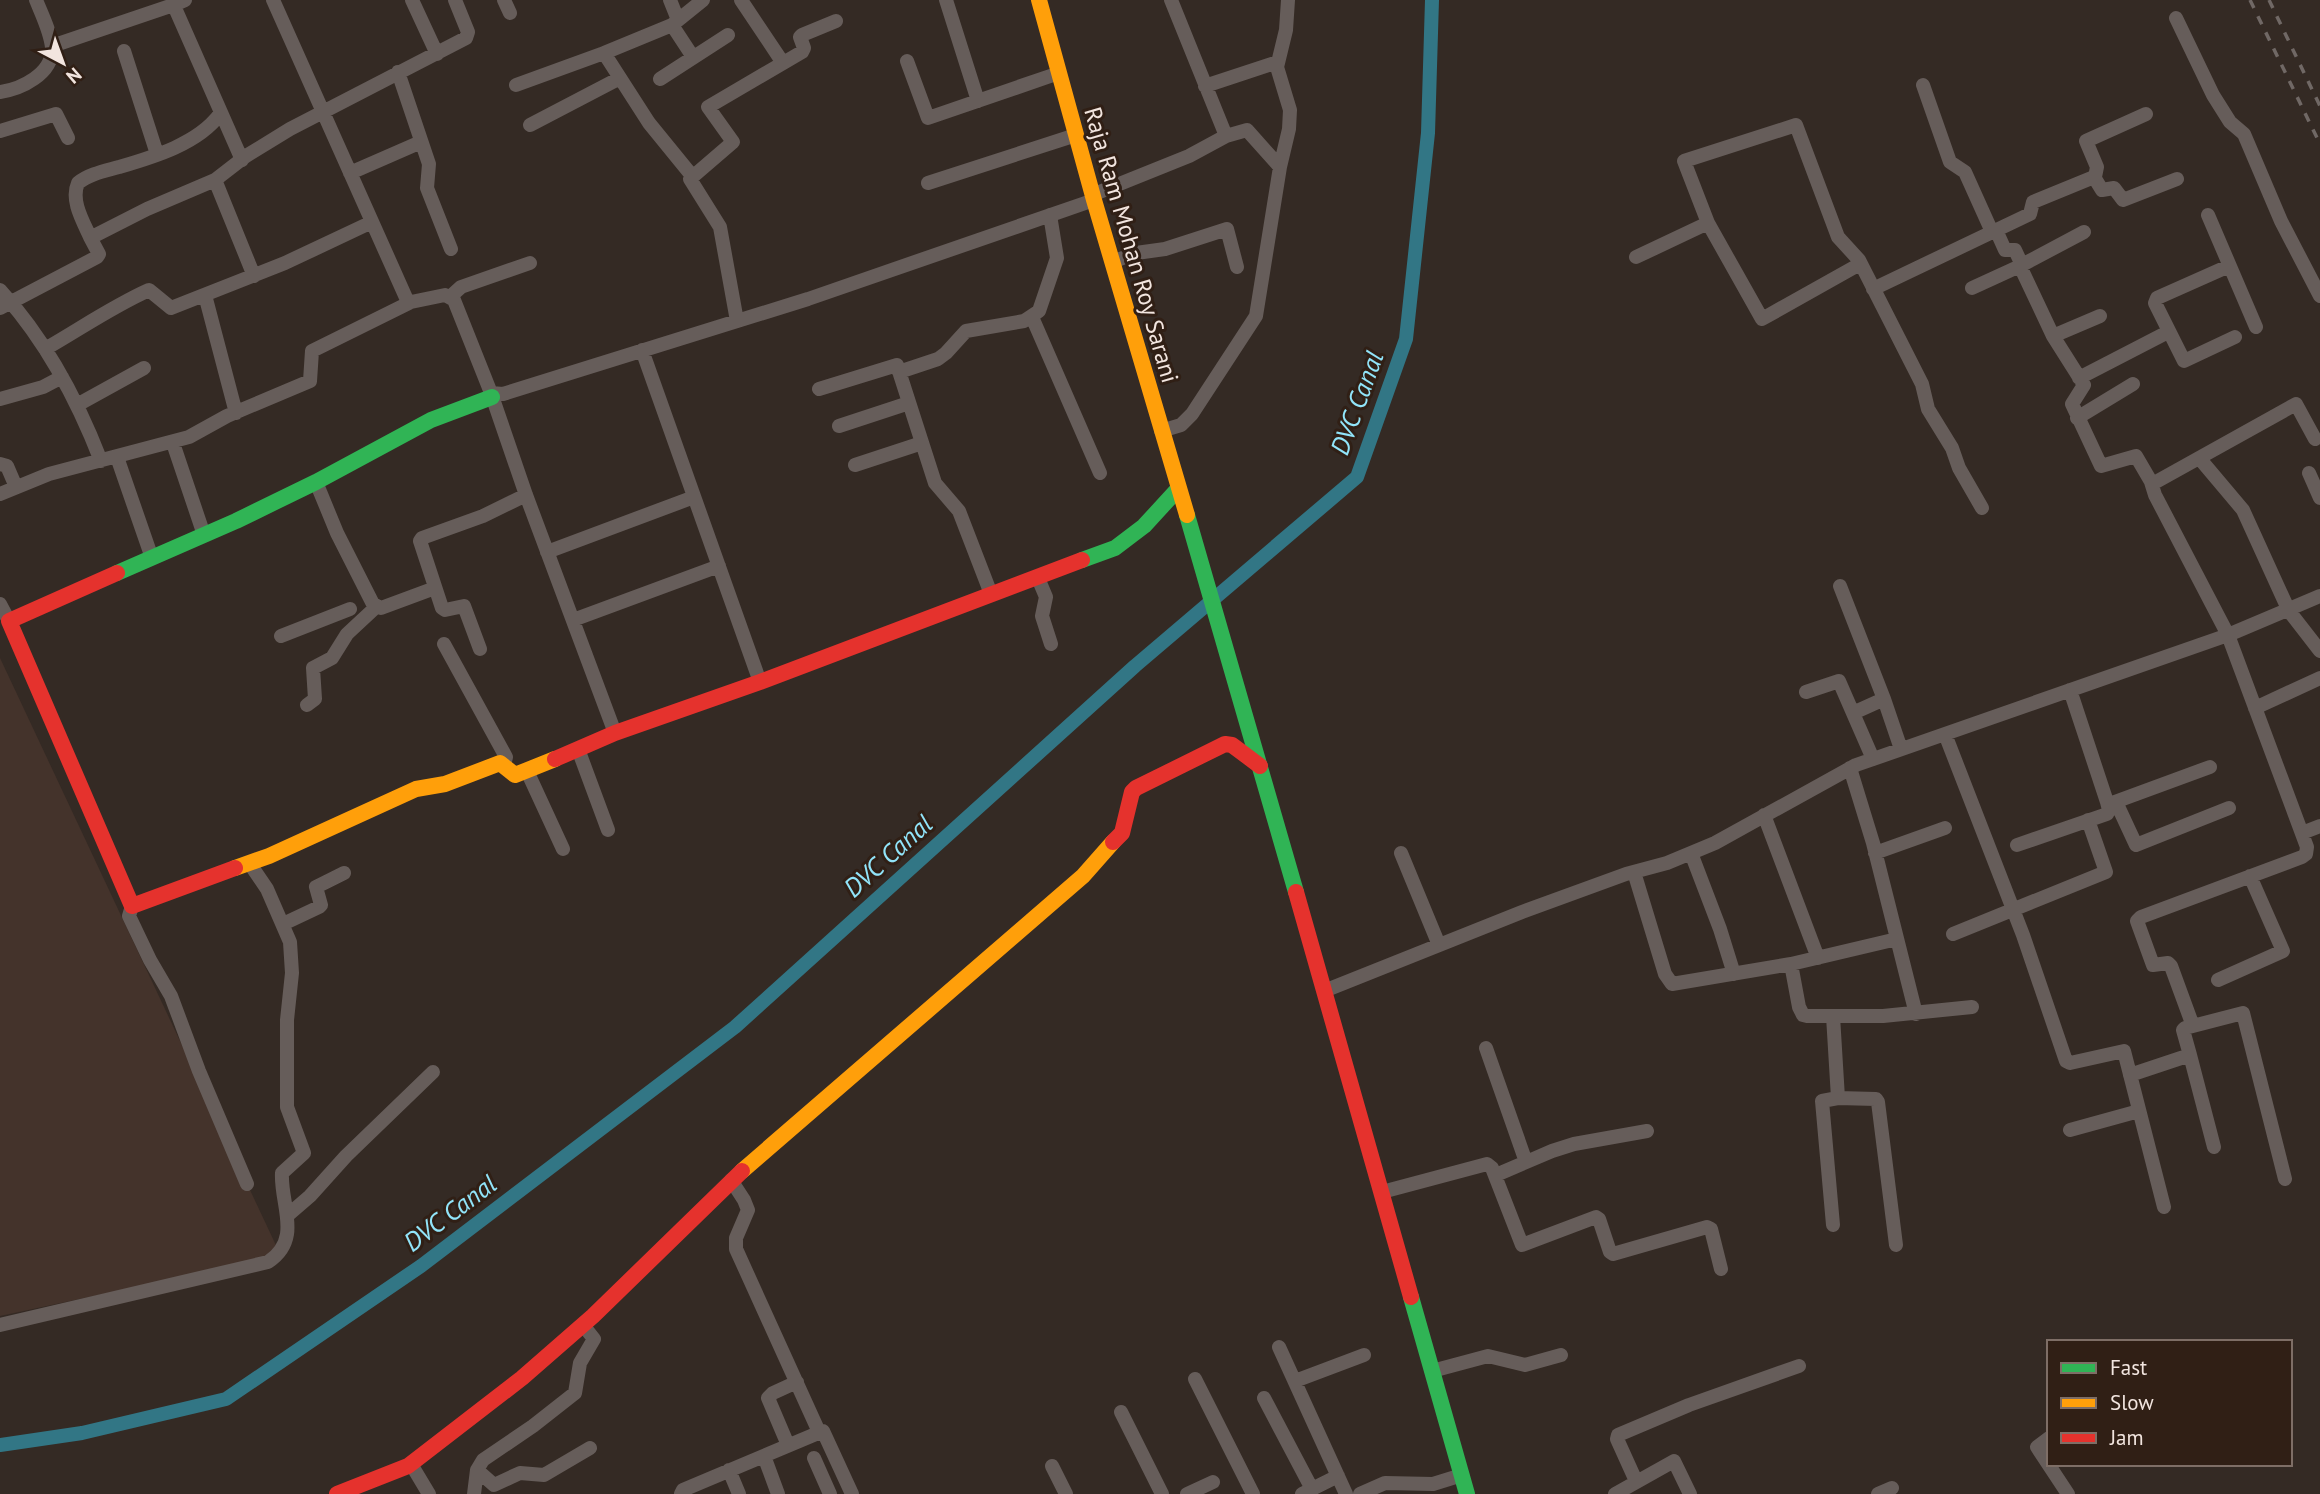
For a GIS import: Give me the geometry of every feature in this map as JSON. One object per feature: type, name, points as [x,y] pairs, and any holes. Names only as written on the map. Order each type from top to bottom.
[{"type":"street","points":[[0,92],[26,85],[48,64],[52,46],[36,0]]},
{"type":"street","points":[[273,0],[407,300],[411,302]]},
{"type":"street","points":[[412,0],[436,54]]},
{"type":"street","points":[[91,239],[147,209],[215,180],[290,129],[466,38],[468,32],[455,0]]},
{"type":"street","points":[[670,0],[675,23],[693,57]]},
{"type":"street","points":[[516,85],[604,53],[675,23],[703,0]]},
{"type":"street","points":[[741,0],[783,63]]},
{"type":"street","points":[[946,0],[978,101]]},
{"type":"street","name":"Raja Ram Mohan Roy Sarani","points":[[1039,0],[1093,197],[1242,703],[1467,1494]]},
{"type":"street","points":[[1171,0],[1226,136]]},
{"type":"street","points":[[1161,431],[1181,425],[1192,414],[1253,324],[1289,129],[1290,110],[1278,62],[1286,30],[1289,0]]},
{"type":"street","points":[[52,46],[175,3],[220,114],[242,160]]},
{"type":"street","points":[[2176,18],[2213,95],[2230,122],[2244,134],[2281,221],[2320,296]]},
{"type":"street","points":[[737,321],[720,227],[690,181],[733,142],[708,107],[804,51],[800,37],[802,35],[836,21]]},
{"type":"street","points":[[660,79],[728,35]]},
{"type":"street","points":[[124,51],[157,154]]},
{"type":"street","points":[[604,53],[660,139],[693,177]]},
{"type":"street","points":[[907,61],[928,118],[1059,73]]},
{"type":"street","points":[[1205,86],[1278,62]]},
{"type":"street","points":[[398,72],[430,170],[426,178],[426,188],[451,248]]},
{"type":"street","points":[[530,125],[620,78]]},
{"type":"street","points":[[1923,86],[1950,162],[1965,172],[2005,250],[2015,250],[2053,336],[2084,387],[2072,404],[2099,466],[2136,456],[2228,635],[2307,850],[2302,857],[2141,917],[2137,921],[2153,965],[2171,965],[2193,1026]]},
{"type":"street","points":[[0,131],[56,114],[68,138]]},
{"type":"street","points":[[6,305],[99,254],[77,205],[75,189],[78,183],[88,176],[157,154],[192,138],[220,114]]},
{"type":"street","points":[[2146,114],[2086,141],[2097,167],[2095,177],[2102,190],[2114,188],[2123,200],[2177,179]]},
{"type":"street","points":[[1860,264],[1762,319],[1708,223],[1685,161],[1795,125],[1798,127],[1838,237],[1857,258],[1922,384],[1928,410],[1952,448],[1959,468],[1982,508]]},
{"type":"street","points":[[9,621],[204,535],[316,482],[431,420],[491,395],[503,394],[737,321],[1050,215],[1189,156],[1226,136],[1247,130],[1280,167]]},
{"type":"street","points":[[928,183],[1076,135]]},
{"type":"street","points":[[350,173],[421,142]]},
{"type":"street","points":[[1873,289],[2031,213],[2033,202],[2095,177]]},
{"type":"street","points":[[215,180],[254,276]]},
{"type":"street","points":[[899,372],[938,359],[966,331],[1024,321],[1032,317],[1042,304],[1057,258],[1050,215]]},
{"type":"street","points":[[2208,215],[2256,327]]},
{"type":"street","points":[[45,349],[149,290],[171,308],[316,250],[372,222]]},
{"type":"street","points":[[1636,257],[1708,223]]},
{"type":"street","points":[[1112,262],[1136,253],[1165,249],[1227,229],[1237,267]]},
{"type":"street","points":[[1972,288],[2021,266],[2084,232]]},
{"type":"street","points":[[450,297],[461,287],[530,263]]},
{"type":"street","points":[[2229,266],[2155,299],[2155,303],[2184,360],[2235,337]]},
{"type":"street","points":[[0,290],[6,305],[33,330],[62,377],[101,461]]},
{"type":"street","points":[[205,295],[236,413]]},
{"type":"street","points":[[0,494],[49,474],[173,443],[197,433],[310,381],[312,351],[411,302],[445,295],[454,300],[491,395],[615,733]]},
{"type":"street","points":[[2053,336],[2100,316]]},
{"type":"street","points":[[1032,317],[1100,473]]},
{"type":"street","points":[[2079,378],[2168,332]]},
{"type":"street","points":[[642,350],[760,682]]},
{"type":"street","points":[[819,389],[895,364],[935,483],[962,517],[991,594]]},
{"type":"street","points":[[77,405],[144,368]]},
{"type":"street","points":[[0,399],[43,387],[62,377]]},
{"type":"street","points":[[2077,418],[2133,384]]},
{"type":"street","points":[[839,426],[909,403]]},
{"type":"street","points":[[2151,482],[2200,459],[2295,404],[2315,439]]},
{"type":"street","points":[[173,443],[204,535]]},
{"type":"street","points":[[855,466],[922,443]]},
{"type":"street","points":[[117,457],[152,558]]},
{"type":"street","points":[[2200,459],[2247,516],[2289,611],[2320,651]]},
{"type":"street","points":[[0,464],[7,466],[16,487]]},
{"type":"street","points":[[2309,473],[2320,498]]},
{"type":"street","points":[[316,482],[343,547],[376,607]]},
{"type":"street","points":[[480,649],[464,606],[443,609],[421,540],[483,516],[526,495]]},
{"type":"street","points":[[132,906],[250,864],[416,789],[445,784],[500,763],[515,775],[527,771],[615,733],[760,682],[1115,548],[1131,538],[1180,495]]},
{"type":"street","points":[[547,552],[694,497]]},
{"type":"street","points":[[573,620],[719,566]]},
{"type":"street","points":[[1038,578],[1046,597],[1042,616],[1051,644]]},
{"type":"street","points":[[1840,586],[1901,749]]},
{"type":"street","points":[[376,607],[381,608],[435,588]]},
{"type":"street","points":[[1324,991],[1439,945],[1634,872],[1667,863],[1715,843],[1850,768],[2228,635],[2320,596]]},
{"type":"street","points":[[0,604],[132,906],[129,916],[149,960],[170,996],[247,1184]]},
{"type":"street","points":[[307,705],[315,699],[313,668],[331,658],[340,641],[376,607]]},
{"type":"street","points":[[281,636],[350,609]]},
{"type":"street","points":[[444,644],[506,757],[504,765]]},
{"type":"street","points":[[2255,708],[2320,678]]},
{"type":"street","points":[[1805,692],[1838,681],[1873,759]]},
{"type":"street","points":[[2070,690],[2112,802],[2136,845],[2229,808]]},
{"type":"street","points":[[1853,713],[1884,699]]},
{"type":"street","points":[[1945,734],[2013,910],[2066,1061],[2070,1063],[2123,1050],[2164,1207]]},
{"type":"street","points":[[338,1494],[411,1464],[522,1378],[583,1325],[731,1180],[1083,876],[1122,833],[1132,792],[1136,788],[1225,744],[1232,745],[1260,766]]},
{"type":"street","points":[[578,749],[608,830]]},
{"type":"street","points":[[2112,802],[2210,767]]},
{"type":"street","points":[[1850,768],[1875,853],[1916,1014]]},
{"type":"street","points":[[527,771],[563,849]]},
{"type":"street","points":[[2017,845],[2108,813],[2112,802]]},
{"type":"street","points":[[1764,815],[1818,958]]},
{"type":"street","points":[[1952,934],[2106,872],[2088,820]]},
{"type":"street","points":[[2302,833],[2320,826]]},
{"type":"street","points":[[1875,853],[1945,828]]},
{"type":"street","points":[[1401,853],[1439,945]]},
{"type":"street","points":[[1691,853],[1734,974]]},
{"type":"street","points":[[0,1325],[268,1262],[277,1256],[288,1229],[282,1173],[304,1153],[287,1107],[287,1020],[292,973],[290,942],[267,889],[250,864]]},
{"type":"street","points":[[1634,872],[1668,980],[1676,985],[1791,964],[1897,939]]},
{"type":"street","points":[[283,924],[319,907],[321,905],[316,887],[345,873]]},
{"type":"street","points":[[2218,980],[2283,951],[2250,876]]},
{"type":"street","points":[[1791,964],[1799,1007],[1803,1014],[1916,1014],[1972,1007]]},
{"type":"street","points":[[2214,1147],[2183,1030],[2241,1013],[2244,1014],[2285,1179]]},
{"type":"street","points":[[1833,1016],[1838,1098]]},
{"type":"street","points":[[1486,1048],[1525,1163]]},
{"type":"street","points":[[2130,1075],[2190,1055]]},
{"type":"street","points":[[288,1215],[433,1072]]},
{"type":"street","points":[[1833,1225],[1822,1101],[1838,1098],[1876,1099],[1896,1245]]},
{"type":"street","points":[[2070,1130],[2140,1111]]},
{"type":"street","points":[[1496,1175],[1574,1144],[1647,1131]]},
{"type":"street","points":[[1382,1192],[1487,1164],[1496,1175],[1522,1245],[1596,1217],[1613,1254],[1707,1227],[1711,1229],[1721,1269]]},
{"type":"street","points":[[731,1180],[748,1210],[736,1238],[736,1249],[819,1432]]},
{"type":"street","points":[[474,1494],[477,1470],[483,1460],[575,1393],[580,1363],[594,1339],[583,1325]]},
{"type":"street","points":[[1279,1347],[1346,1494]]},
{"type":"street","points":[[1295,1381],[1364,1355]]},
{"type":"street","points":[[1432,1371],[1488,1356],[1525,1365],[1561,1355]]},
{"type":"street","points":[[1636,1481],[1617,1439],[1618,1435],[1689,1405],[1799,1366]]},
{"type":"street","points":[[1195,1379],[1253,1494]]},
{"type":"street","points":[[788,1446],[768,1398],[797,1382]]},
{"type":"street","points":[[1264,1398],[1307,1492],[1338,1476]]},
{"type":"street","points":[[1121,1412],[1162,1494]]},
{"type":"street","points":[[681,1494],[683,1490],[823,1431],[852,1494]]},
{"type":"street","points":[[2047,1439],[2037,1447],[2047,1462]]},
{"type":"street","points":[[477,1470],[494,1485],[520,1473],[541,1476],[590,1448]]},
{"type":"street","points":[[764,1456],[778,1494]]},
{"type":"street","points":[[814,1458],[830,1494]]},
{"type":"street","points":[[1615,1494],[1674,1461],[1690,1494]]},
{"type":"street","points":[[411,1464],[429,1494]]},
{"type":"street","points":[[1052,1466],[1066,1494]]},
{"type":"street","points":[[2050,1466],[2068,1494]]},
{"type":"street","points":[[729,1470],[739,1494]]},
{"type":"street","points":[[1360,1494],[1385,1483],[1433,1484],[1462,1475]]},
{"type":"street","points":[[707,1480],[713,1494]]},
{"type":"street","points":[[1187,1494],[1213,1482]]},
{"type":"street","points":[[1878,1494],[1892,1488]]},
{"type":"shaded area","points":[[0,658],[281,1256],[0,1316]]},
{"type":"waterway","name":"DVC Canal","points":[[0,1445],[82,1433],[226,1399],[421,1266],[735,1027],[1135,666],[1357,477],[1406,339],[1428,133],[1432,0]]},
{"type":"railway","points":[[2250,0],[2320,144]]},
{"type":"railway","points":[[2269,0],[2320,106]]},
{"type":"traffic: fast","points":[[117,573],[236,521],[316,482],[431,420],[492,397]]},
{"type":"traffic: fast","points":[[1082,560],[1115,548],[1144,526],[1178,489]]},
{"type":"traffic: fast","points":[[1187,515],[1296,892]]},
{"type":"traffic: fast","points":[[1411,1297],[1467,1494]]},
{"type":"traffic: slow","points":[[1039,0],[1094,200],[1187,515]]},
{"type":"traffic: slow","points":[[235,868],[269,856],[416,789],[445,784],[500,763],[515,775],[555,759]]},
{"type":"traffic: slow","points":[[742,1171],[1083,876],[1113,842]]},
{"type":"traffic: jam","points":[[555,759],[615,733],[760,682],[1082,560]]},
{"type":"traffic: jam","points":[[117,573],[9,621],[132,906],[235,868]]},
{"type":"traffic: jam","points":[[1113,842],[1122,833],[1132,792],[1136,788],[1225,744],[1232,745],[1260,766]]},
{"type":"traffic: jam","points":[[1296,892],[1411,1297]]},
{"type":"traffic: jam","points":[[337,1494],[408,1466],[522,1378],[593,1316],[742,1171]]}]
